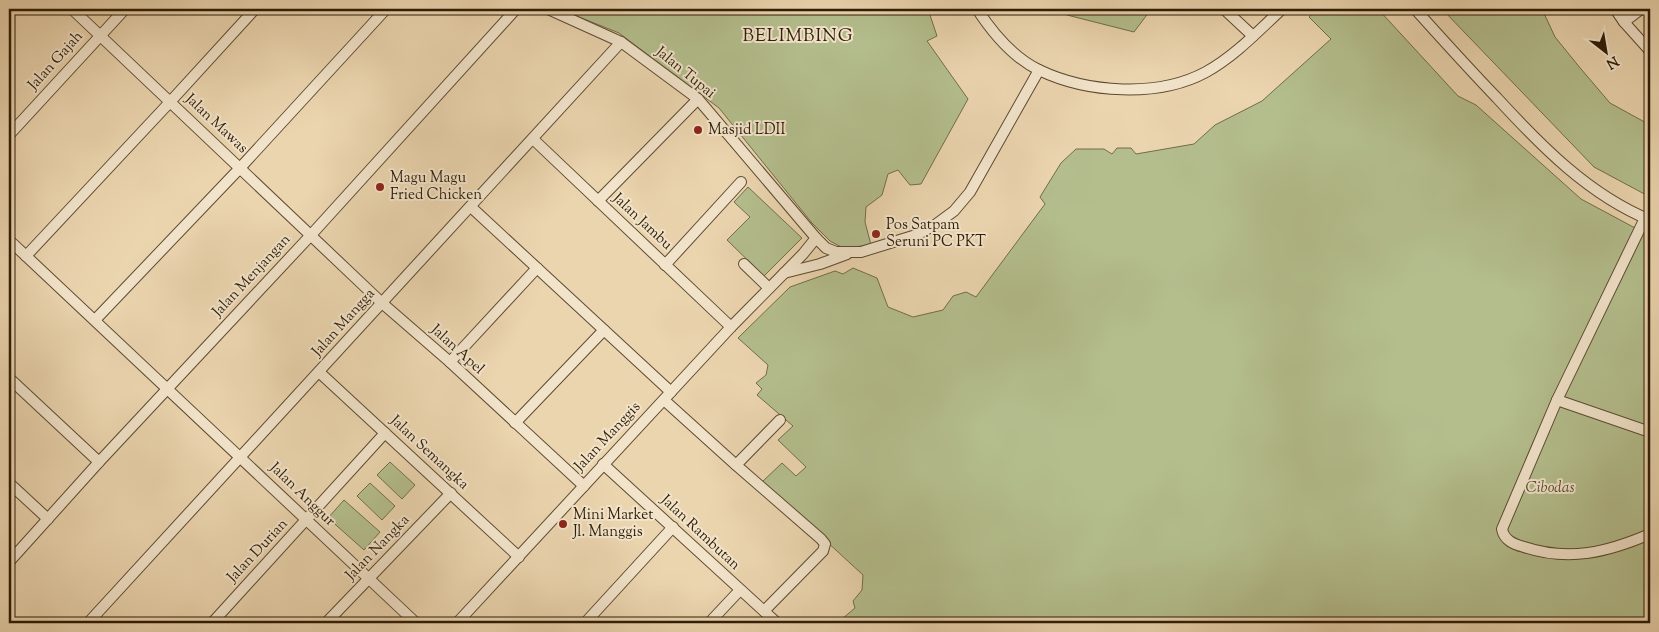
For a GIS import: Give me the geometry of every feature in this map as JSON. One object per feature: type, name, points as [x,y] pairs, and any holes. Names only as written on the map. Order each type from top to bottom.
[{"type":"street","name":"Jalan Mawas","points":[[72,9],[311,235]]},
{"type":"street","name":"Jalan Gajah","points":[[9,135],[125,9]]},
{"type":"street","points":[[26,256],[255,9]]},
{"type":"street","points":[[95,320],[240,168],[386,9]]},
{"type":"street","name":"Jalan Menjangan","points":[[9,562],[167,388],[311,235],[516,9]]},
{"type":"street","name":"Jalan Tupai","points":[[548,9],[621,42],[698,99],[826,248],[836,252],[852,252]]},
{"type":"street","points":[[977,9],[1002,41],[1023,60],[1039,70],[1067,80],[1100,88],[1129,90],[1150,89],[1179,84],[1205,73],[1232,56],[1282,9]]},
{"type":"street","points":[[1224,9],[1253,36]]},
{"type":"street","points":[[1415,9],[1532,136],[1588,184],[1613,202],[1648,219],[1557,400],[1508,512],[1502,529],[1505,536],[1514,544],[1537,552],[1566,555],[1590,554],[1650,534]]},
{"type":"street","points":[[1615,9],[1650,51]]},
{"type":"street","points":[[1624,22],[1641,9]]},
{"type":"street","name":"Jalan Mangga","points":[[88,623],[621,42]]},
{"type":"street","points":[[852,252],[878,248],[916,236],[954,211],[970,192],[985,168],[1039,70]]},
{"type":"street","points":[[598,201],[698,99]]},
{"type":"street","name":"Jalan Jambu","points":[[533,139],[731,327]]},
{"type":"street","points":[[665,265],[741,182]]},
{"type":"street","points":[[471,207],[604,330],[736,465],[821,538],[825,544],[823,551],[764,611]]},
{"type":"street","name":"Jalan Apel","points":[[311,235],[382,303],[450,362],[584,486]]},
{"type":"street","name":"Jalan Manggis","points":[[457,623],[603,464],[816,238]]},
{"type":"street","name":"Jalan Anggur","points":[[9,240],[416,623]]},
{"type":"street","name":"Jalan Manggis","points":[[783,274],[820,264],[852,252]]},
{"type":"street","points":[[744,264],[769,288]]},
{"type":"street","points":[[450,362],[537,268]]},
{"type":"street","points":[[515,423],[604,330]]},
{"type":"street","name":"Jalan Semangka","points":[[319,372],[518,556]]},
{"type":"street","points":[[9,378],[99,462]]},
{"type":"street","points":[[1557,400],[1650,432]]},
{"type":"street","points":[[736,465],[780,420]]},
{"type":"street","name":"Jalan Durian","points":[[212,623],[307,521],[385,432]]},
{"type":"street","name":"Jalan Rambutan","points":[[603,464],[777,623]]},
{"type":"street","points":[[9,483],[48,519]]},
{"type":"street","name":"Jalan Nangka","points":[[326,623],[450,493]]},
{"type":"street","points":[[584,623],[673,527]]},
{"type":"street","points":[[709,623],[740,590]]},
{"type":"green space","points":[[559,9],[928,9],[937,36],[927,41],[968,99],[921,184],[910,185],[898,170],[888,174],[882,195],[866,207],[865,222],[871,245],[843,248],[830,241],[812,223],[719,108],[619,33]]},
{"type":"green space","points":[[1058,9],[1146,9],[1149,12],[1134,32],[1067,15]]},
{"type":"green space","name":"Cibodas","points":[[1317,9],[1378,9],[1458,96],[1476,105],[1581,199],[1650,236],[1650,623],[846,623],[842,619],[855,608],[853,601],[862,590],[863,575],[762,482],[782,463],[796,476],[806,467],[778,440],[793,426],[757,395],[762,389],[756,383],[766,375],[768,365],[738,338],[790,287],[835,271],[843,274],[853,268],[877,278],[888,307],[913,317],[943,310],[953,296],[966,292],[976,297],[1045,204],[1040,197],[1061,163],[1076,149],[1104,149],[1112,154],[1117,148],[1131,148],[1136,154],[1194,144],[1215,125],[1262,101],[1331,39],[1309,17]]},
{"type":"green space","points":[[1442,9],[1542,9],[1555,37],[1610,103],[1650,125],[1650,197],[1594,167]]},
{"type":"green space","points":[[748,187],[802,238],[764,276],[727,240],[750,217],[734,202]]},
{"type":"green space","points":[[390,462],[415,485],[402,499],[377,475]]},
{"type":"green space","points":[[370,483],[395,506],[382,520],[357,496]]},
{"type":"green space","points":[[344,500],[380,532],[364,550],[328,518]]},
{"type":"place","name":"Masjid LDII","points":[[698,130]]},
{"type":"place","name":"Magu Magu Fried Chicken","points":[[380,187]]},
{"type":"place","name":"Pos Satpam Seruni PC PKT","points":[[876,234]]},
{"type":"place","name":"Mini Market Jl. Manggis","points":[[563,524]]},
{"type":"district","name":"BELIMBING","points":[[798,37]]}]
